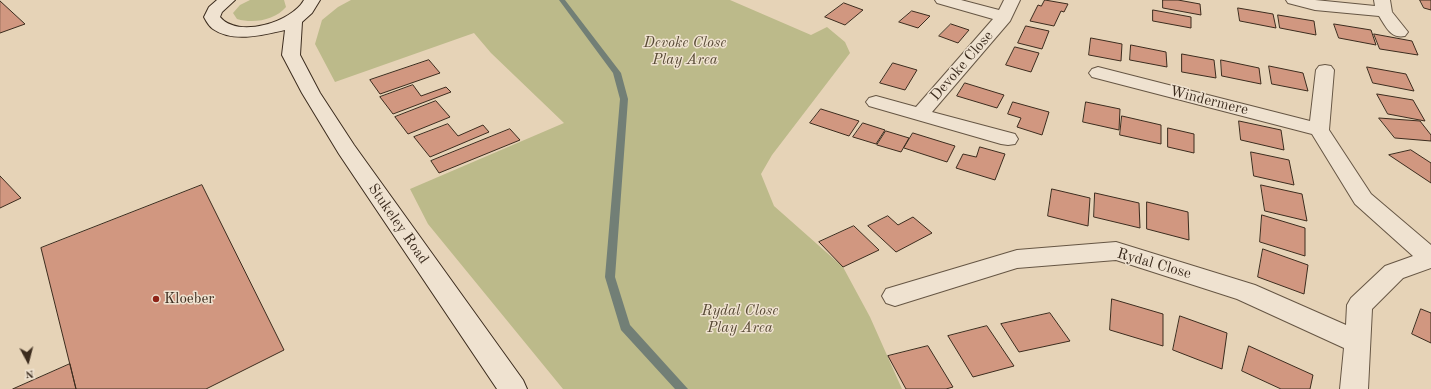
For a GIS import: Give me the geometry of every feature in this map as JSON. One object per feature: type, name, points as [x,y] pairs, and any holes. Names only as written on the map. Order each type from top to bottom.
[{"type":"street","points":[[225,1],[215,10],[212,17],[214,24],[222,29],[231,31],[252,31],[267,29],[326,0]]},
{"type":"street","name":"Devoke Close","points":[[943,0],[1004,17]]},
{"type":"street","name":"Devoke Close","points":[[920,114],[1004,17],[1012,0]]},
{"type":"street","points":[[1294,0],[1315,5],[1383,6],[1398,32]]},
{"type":"street","points":[[252,31],[280,48],[304,10]]},
{"type":"street","name":"Stukeley Road","points":[[280,48],[311,93],[346,149],[513,389]]},
{"type":"street","points":[[1325,70],[1319,130],[1364,199],[1431,258],[1394,272],[1360,305],[1354,389]]},
{"type":"street","name":"Windermere","points":[[1098,73],[1319,130]]},
{"type":"street","name":"Devoke Close","points":[[876,102],[1008,139]]},
{"type":"street","name":"Rydal Close","points":[[895,296],[1017,259],[1116,251],[1246,292],[1357,342]]},
{"type":"green space","points":[[250,0],[284,0],[286,7],[276,15],[264,20],[250,21],[237,19],[233,13],[240,5]]},
{"type":"green space","points":[[351,0],[730,0],[811,35],[827,27],[845,42],[850,53],[772,155],[761,174],[774,206],[843,267],[870,317],[902,389],[563,389],[428,224],[410,189],[564,123],[491,53],[474,33],[335,82],[315,44],[322,20],[338,7]]},
{"type":"building","points":[[1045,0],[1068,4],[1064,12],[1061,11],[1054,26],[1030,21],[1038,5],[1041,6]]},
{"type":"building","points":[[1163,0],[1178,0],[1200,4],[1201,15],[1163,8]]},
{"type":"building","points":[[1420,0],[1431,0],[1431,10],[1424,8]]},
{"type":"building","points":[[0,1],[25,24],[0,33]]},
{"type":"building","points":[[844,3],[863,10],[845,25],[825,17]]},
{"type":"building","points":[[1238,8],[1273,14],[1276,28],[1240,21]]},
{"type":"building","points":[[1153,10],[1191,17],[1191,28],[1153,21]]},
{"type":"building","points":[[912,11],[930,16],[918,28],[899,22]]},
{"type":"building","points":[[1278,15],[1314,21],[1316,35],[1280,28]]},
{"type":"building","points":[[951,24],[969,30],[958,43],[939,36]]},
{"type":"building","points":[[1334,24],[1371,30],[1376,45],[1339,38]]},
{"type":"building","points":[[1026,26],[1049,31],[1042,49],[1018,43]]},
{"type":"building","points":[[1374,34],[1412,41],[1418,55],[1380,49]]},
{"type":"building","points":[[1091,38],[1122,44],[1121,61],[1089,55]]},
{"type":"building","points":[[1131,45],[1166,52],[1167,67],[1130,60]]},
{"type":"building","points":[[1015,47],[1039,53],[1031,72],[1006,65]]},
{"type":"building","points":[[1182,54],[1214,60],[1216,78],[1182,72]]},
{"type":"building","points":[[429,60],[440,73],[380,94],[370,80]]},
{"type":"building","points":[[1221,60],[1259,68],[1261,84],[1222,76]]},
{"type":"building","points":[[893,63],[917,70],[905,90],[880,83]]},
{"type":"building","points":[[1269,66],[1303,73],[1308,91],[1272,84]]},
{"type":"building","points":[[1367,67],[1406,74],[1414,91],[1373,83]]},
{"type":"building","points":[[965,83],[1004,95],[997,108],[957,96]]},
{"type":"building","points":[[413,85],[421,96],[446,87],[451,92],[393,114],[380,97]]},
{"type":"building","points":[[1377,94],[1413,100],[1425,121],[1388,114]]},
{"type":"building","points":[[436,101],[450,117],[408,134],[395,117]]},
{"type":"building","points":[[1013,102],[1049,112],[1042,135],[1017,127],[1021,118],[1008,114]]},
{"type":"building","points":[[1086,102],[1120,109],[1119,130],[1083,122]]},
{"type":"building","points":[[821,109],[859,121],[849,136],[810,123]]},
{"type":"building","points":[[1122,116],[1161,125],[1161,144],[1120,135]]},
{"type":"building","points":[[1379,118],[1420,121],[1431,135],[1431,141],[1395,138]]},
{"type":"building","points":[[1239,121],[1281,130],[1284,150],[1241,140]]},
{"type":"building","points":[[863,123],[885,130],[876,144],[853,137]]},
{"type":"building","points":[[448,124],[458,136],[483,125],[489,132],[430,157],[414,137]]},
{"type":"building","points":[[1168,128],[1194,134],[1194,153],[1168,147]]},
{"type":"building","points":[[510,129],[520,140],[439,173],[431,161]]},
{"type":"building","points":[[886,131],[909,138],[901,152],[877,145]]},
{"type":"building","points":[[913,133],[955,146],[947,162],[904,148]]},
{"type":"building","points":[[980,147],[1005,154],[995,180],[956,168],[963,154],[976,157]]},
{"type":"building","points":[[1411,150],[1431,163],[1431,183],[1389,155]]},
{"type":"building","points":[[1251,152],[1289,160],[1294,185],[1254,176]]},
{"type":"building","points":[[0,176],[21,198],[0,208]]},
{"type":"building","name":"Kloeber","points":[[202,185],[284,350],[206,389],[76,389],[41,248]]},
{"type":"building","points":[[1261,185],[1302,194],[1307,221],[1265,211]]},
{"type":"building","points":[[1052,189],[1090,198],[1088,226],[1048,216]]},
{"type":"building","points":[[1095,193],[1139,203],[1140,228],[1094,217]]},
{"type":"building","points":[[1147,202],[1188,212],[1189,240],[1147,229]]},
{"type":"building","points":[[1262,215],[1305,228],[1305,256],[1260,242]]},
{"type":"building","points":[[888,216],[898,225],[913,217],[932,233],[896,252],[868,226]]},
{"type":"building","points":[[854,226],[879,250],[843,267],[819,242]]},
{"type":"building","points":[[1263,249],[1308,265],[1304,294],[1258,277]]},
{"type":"building","points":[[1112,299],[1163,314],[1163,346],[1110,330]]},
{"type":"building","points":[[1421,309],[1431,313],[1431,343],[1412,334]]},
{"type":"building","points":[[1050,313],[1070,341],[1019,352],[1001,324]]},
{"type":"building","points":[[1180,316],[1227,333],[1222,369],[1173,350]]},
{"type":"building","points":[[987,326],[1014,366],[973,377],[948,336]]},
{"type":"building","points":[[928,346],[953,387],[946,389],[906,389],[888,356]]},
{"type":"building","points":[[1249,346],[1313,375],[1310,389],[1281,389],[1242,371]]},
{"type":"building","points":[[70,364],[76,389],[13,389]]},
{"type":"waterway","points":[[562,0],[617,73],[624,99],[610,277],[625,327],[682,389]]},
{"type":"place","name":"Kloeber","points":[[156,299]]},
{"type":"park label","name":"Devoke Close Play Area","points":[[685,52]]},
{"type":"park label","name":"Rydal Close Play Area","points":[[740,320]]}]
